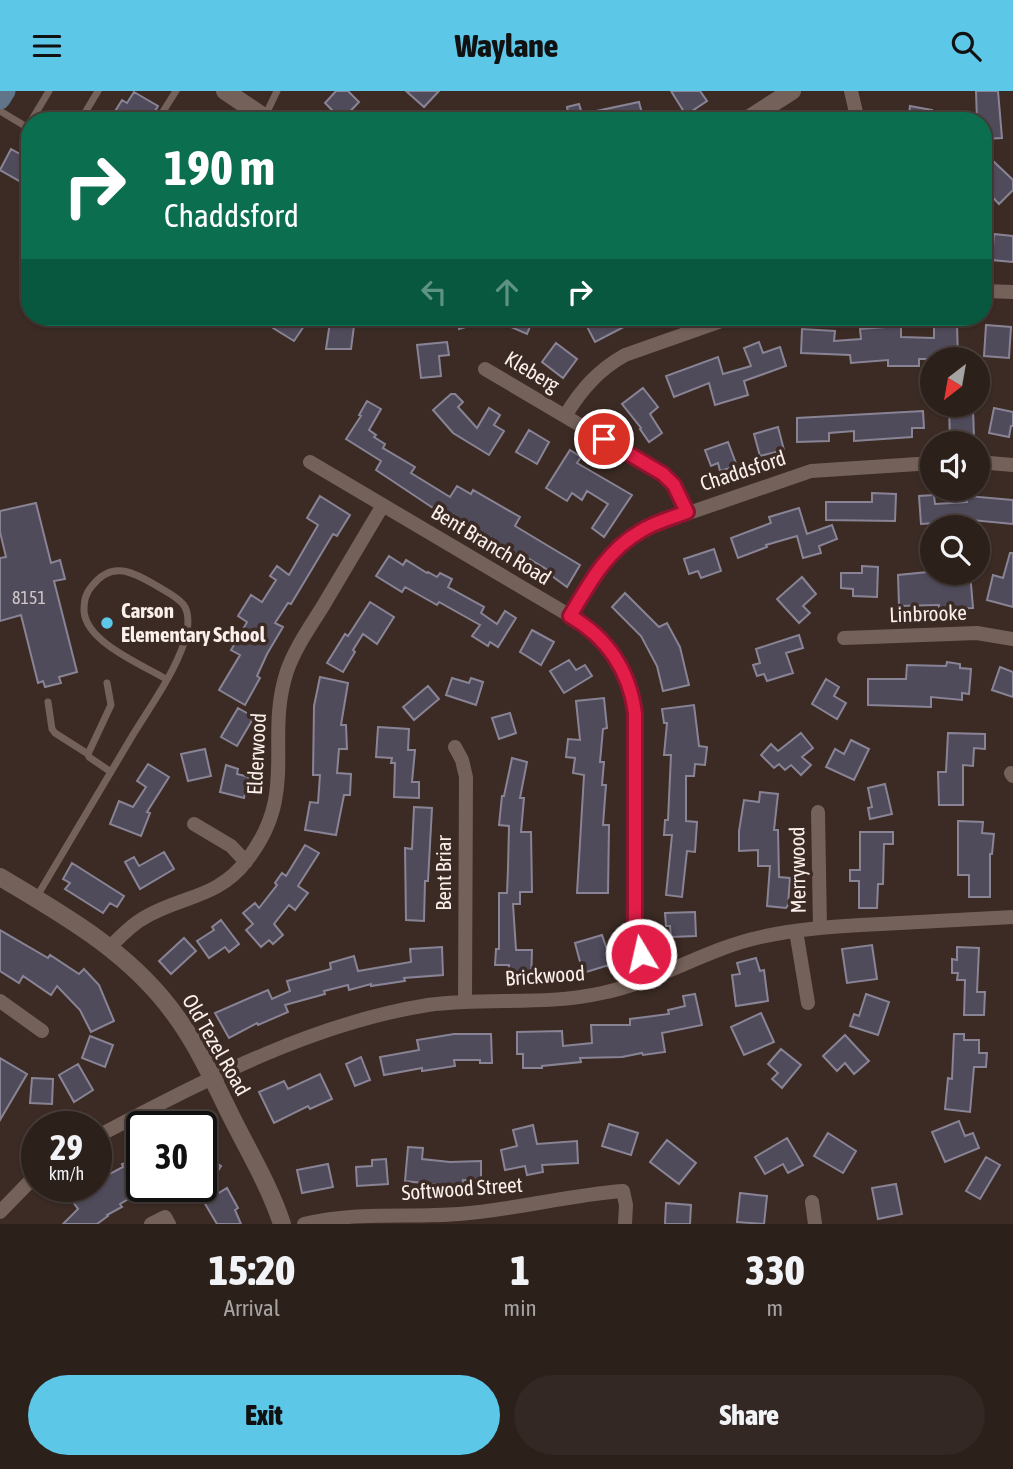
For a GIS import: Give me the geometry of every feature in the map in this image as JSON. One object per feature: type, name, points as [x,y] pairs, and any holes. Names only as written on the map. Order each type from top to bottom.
[{"type":"main road","points":[[0,99],[5,91]]},
{"type":"street","points":[[225,91],[255,112]]},
{"type":"street","points":[[759,112],[792,91]]},
{"type":"street","points":[[852,91],[856,112]]},
{"type":"street","points":[[992,291],[1013,292]]},
{"type":"street","points":[[565,416],[585,386],[614,361],[707,326]]},
{"type":"street","name":"Kleberg","points":[[485,369],[663,474],[674,485],[687,512]]},
{"type":"street","name":"Bent Branch Road","points":[[310,462],[570,616],[597,635],[613,653],[625,674],[635,713],[635,929],[649,978]]},
{"type":"street","points":[[990,463],[1013,465]]},
{"type":"street","name":"Chaddsford","points":[[570,616],[593,576],[612,552],[639,531],[687,512],[811,471],[920,464]]},
{"type":"street","name":"Elderwood","points":[[110,947],[141,919],[211,890],[246,862],[267,828],[279,785],[281,699],[288,670],[301,643],[383,505]]},
{"type":"street","name":"Linbrooke","points":[[844,638],[977,633],[1013,639]]},
{"type":"street","name":"Bent Briar","points":[[456,747],[466,777],[465,1001]]},
{"type":"street","name":"Merrywood","points":[[818,812],[820,928]]},
{"type":"street","points":[[194,824],[231,846],[246,862]]},
{"type":"street","name":"Old Tezel Road","points":[[0,877],[110,947],[155,989],[178,1018],[213,1079],[269,1191],[282,1224]]},
{"type":"street","name":"Brickwood","points":[[112,1129],[270,1051],[349,1022],[403,1010],[465,1001],[555,1000],[606,993],[722,947],[762,936],[820,928],[1013,917]]},
{"type":"street","name":"Merrywood","points":[[796,931],[808,1003]]},
{"type":"street","points":[[0,1001],[42,1031]]},
{"type":"street","points":[[0,1212],[21,1190]]},
{"type":"street","name":"Softwood Street","points":[[304,1224],[353,1215],[456,1215],[486,1212],[595,1193],[623,1191],[626,1205],[625,1224]]},
{"type":"street","points":[[812,1202],[815,1224]]},
{"type":"street","points":[[151,1224],[167,1220]]},
{"type":"lane","points":[[37,112],[49,91]]},
{"type":"lane","points":[[85,112],[98,91]]},
{"type":"lane","points":[[163,112],[176,91]]},
{"type":"lane","points":[[269,112],[277,91]]},
{"type":"lane","points":[[0,111],[21,121]]},
{"type":"lane","points":[[36,898],[166,679],[185,641],[188,624],[184,605],[168,592],[133,572],[115,570],[97,580],[86,593],[84,603],[85,620],[90,629],[100,640],[166,679]]},
{"type":"lane","points":[[88,754],[111,705],[107,683]]},
{"type":"lane","points":[[48,702],[52,729],[111,772]]},
{"type":"building","points":[[336,91],[348,91],[359,102],[350,112],[334,112],[325,103]]},
{"type":"building","points":[[406,91],[439,91],[424,107]]},
{"type":"building","points":[[671,91],[700,91],[707,101],[690,112],[684,112]]},
{"type":"building","points":[[976,91],[998,91],[1002,138],[992,139],[992,112],[977,112]]},
{"type":"building","points":[[134,92],[158,106],[154,112],[115,112],[122,100],[127,103]]},
{"type":"building","points":[[639,102],[642,112],[592,112]]},
{"type":"building","points":[[579,104],[581,112],[568,112],[567,107]]},
{"type":"building","points":[[910,106],[932,110],[932,112],[909,112]]},
{"type":"building","points":[[11,149],[20,154],[21,182],[0,170]]},
{"type":"building","points":[[992,160],[1013,180],[1013,190],[999,204],[992,197]]},
{"type":"building","points":[[994,234],[1013,236],[1013,262],[992,260]]},
{"type":"building","points":[[274,326],[304,326],[294,341],[273,328]]},
{"type":"building","points":[[329,326],[354,326],[351,349],[326,349]]},
{"type":"building","points":[[509,326],[530,326],[527,334]]},
{"type":"building","points":[[587,326],[626,326],[595,342]]},
{"type":"building","points":[[934,326],[957,326],[958,347],[920,347],[919,366],[888,366],[888,360],[851,363],[850,355],[801,353],[802,329],[835,331],[834,341],[861,339],[860,329],[901,327],[901,337],[934,338]]},
{"type":"building","points":[[986,326],[1011,327],[1009,358],[990,356],[990,347],[985,347]]},
{"type":"building","points":[[447,342],[449,355],[439,356],[441,376],[421,378],[417,345]]},
{"type":"building","points":[[759,342],[763,353],[780,347],[786,366],[744,381],[748,395],[715,405],[709,383],[674,397],[666,376],[718,357],[723,374],[751,366],[744,348]]},
{"type":"building","points":[[556,343],[577,359],[563,378],[542,362]]},
{"type":"building","points":[[643,388],[658,407],[650,414],[662,433],[649,442],[622,404]]},
{"type":"building","points":[[451,394],[455,394],[463,402],[458,407],[477,428],[489,408],[500,415],[494,425],[504,431],[489,455],[453,433],[433,410]]},
{"type":"building","points":[[367,401],[381,409],[369,430],[385,444],[383,448],[415,467],[411,473],[450,497],[457,486],[471,494],[473,490],[520,517],[515,526],[580,565],[567,587],[545,571],[546,569],[521,554],[519,557],[490,542],[476,533],[477,530],[433,508],[376,470],[381,461],[346,439]]},
{"type":"building","points":[[994,408],[1013,412],[1013,426],[1009,437],[989,431]]},
{"type":"building","points":[[920,411],[924,428],[912,428],[912,437],[854,441],[854,431],[829,433],[829,441],[797,442],[797,418]]},
{"type":"building","points":[[949,417],[973,417],[974,431],[950,431]]},
{"type":"building","points":[[778,427],[784,450],[760,456],[754,434]]},
{"type":"building","points":[[529,430],[549,442],[537,464],[516,452]]},
{"type":"building","points":[[728,442],[737,466],[720,471],[718,463],[711,466],[705,450]]},
{"type":"building","points":[[570,450],[581,457],[577,463],[632,495],[604,537],[592,528],[608,504],[587,491],[582,500],[572,493],[567,501],[546,488]]},
{"type":"building","points":[[872,493],[896,494],[895,521],[826,520],[826,502],[872,502]]},
{"type":"building","points":[[320,496],[350,515],[337,536],[333,534],[291,604],[288,603],[275,623],[283,627],[267,654],[257,676],[260,678],[245,705],[219,690],[240,655],[231,650],[247,622],[238,616],[251,595],[262,602],[276,580],[270,576],[277,566],[289,575],[318,525],[307,518]]},
{"type":"building","points":[[919,496],[920,501],[935,501],[935,504],[990,501],[990,498],[1013,500],[1013,524],[990,522],[990,515],[920,515]]},
{"type":"building","points":[[36,503],[51,563],[60,560],[65,579],[54,581],[77,672],[59,677],[61,683],[45,687],[43,681],[38,683],[21,615],[0,621],[0,558],[6,557],[0,532],[0,511]]},
{"type":"building","points":[[799,508],[807,534],[832,525],[837,539],[819,546],[821,553],[803,558],[797,536],[766,545],[767,547],[738,558],[731,538],[771,523],[769,517]]},
{"type":"building","points":[[714,549],[721,571],[701,578],[698,571],[689,574],[684,559]]},
{"type":"building","points":[[1010,553],[1013,553],[1013,607],[987,600],[993,575],[1003,578]]},
{"type":"building","points":[[389,556],[403,565],[406,560],[427,573],[437,577],[440,573],[452,579],[448,587],[484,607],[481,613],[497,624],[505,611],[516,618],[498,647],[490,642],[488,646],[472,636],[480,625],[405,587],[402,592],[376,576]]},
{"type":"building","points":[[862,566],[878,567],[877,597],[853,596],[853,589],[841,588],[841,573],[862,573]]},
{"type":"building","points":[[920,573],[920,585],[971,585],[973,608],[899,606],[898,575]]},
{"type":"building","points":[[802,577],[816,594],[803,606],[810,613],[799,623],[777,599]]},
{"type":"building","points":[[625,593],[659,627],[667,623],[680,647],[689,685],[663,691],[657,666],[641,636],[612,607]]},
{"type":"building","points":[[370,602],[394,617],[377,644],[363,634],[343,672],[327,663]]},
{"type":"building","points":[[532,630],[554,642],[541,665],[520,652]]},
{"type":"building","points":[[799,635],[803,648],[786,653],[793,673],[767,681],[764,674],[757,676],[753,665],[760,663],[756,649]]},
{"type":"building","points":[[569,660],[576,670],[585,665],[592,676],[564,693],[550,671]]},
{"type":"building","points":[[947,662],[960,664],[960,668],[971,669],[969,694],[962,693],[962,700],[931,697],[931,707],[868,705],[868,679],[906,679],[907,665],[946,666]]},
{"type":"building","points":[[1000,667],[1013,672],[1013,697],[992,690]]},
{"type":"building","points":[[320,677],[348,683],[341,725],[346,725],[347,749],[339,749],[337,773],[351,774],[350,795],[344,795],[336,835],[305,830],[310,802],[318,803],[320,775],[313,775],[314,706]]},
{"type":"building","points":[[452,678],[469,683],[471,678],[483,682],[476,705],[446,695]]},
{"type":"building","points":[[826,679],[839,687],[834,696],[846,703],[837,719],[812,704]]},
{"type":"building","points":[[428,686],[439,699],[414,720],[403,707]]},
{"type":"building","points":[[604,698],[607,728],[603,729],[600,762],[604,762],[602,785],[606,785],[603,825],[609,825],[608,893],[577,893],[584,775],[573,773],[575,758],[566,757],[568,739],[580,740],[576,701]]},
{"type":"building","points":[[694,705],[699,746],[707,747],[705,765],[695,764],[694,776],[686,776],[686,821],[697,822],[695,852],[687,851],[682,897],[666,895],[672,835],[664,835],[665,820],[668,820],[671,755],[664,755],[667,723],[664,723],[662,709]]},
{"type":"building","points":[[238,708],[254,717],[237,746],[221,737]]},
{"type":"building","points":[[510,713],[516,733],[499,739],[492,718]]},
{"type":"building","points":[[378,727],[409,729],[408,750],[415,750],[412,782],[419,782],[419,798],[394,797],[395,763],[391,763],[392,758],[376,757]]},
{"type":"building","points":[[801,733],[813,748],[802,757],[811,765],[801,775],[791,765],[785,770],[779,764],[774,768],[761,755],[771,744],[778,751]]},
{"type":"building","points":[[948,733],[985,734],[985,749],[974,748],[973,766],[963,765],[963,805],[939,805],[938,772],[946,772]]},
{"type":"building","points":[[851,740],[869,749],[854,780],[826,767],[835,749],[844,754]]},
{"type":"building","points":[[205,749],[211,776],[188,781],[181,754]]},
{"type":"building","points":[[512,758],[527,762],[520,798],[524,798],[521,832],[531,832],[532,892],[520,892],[520,904],[513,904],[516,950],[532,950],[531,982],[508,981],[509,965],[495,965],[496,949],[499,949],[499,893],[507,893],[508,868],[509,826],[499,825],[502,796]]},
{"type":"building","points":[[148,764],[169,777],[147,812],[150,813],[141,836],[110,824],[119,801],[133,807],[146,787],[137,781]]},
{"type":"building","points":[[226,765],[238,769],[237,774],[249,777],[244,798],[220,792]]},
{"type":"building","points":[[885,784],[892,814],[870,819],[868,808],[872,807],[868,788]]},
{"type":"building","points":[[760,792],[778,794],[774,830],[778,830],[779,877],[790,878],[786,908],[767,906],[770,866],[758,866],[758,850],[739,851],[744,800],[759,802]]},
{"type":"building","points":[[414,807],[432,808],[424,921],[406,920],[405,848],[412,849]]},
{"type":"building","points":[[958,821],[983,822],[982,833],[994,834],[990,854],[990,897],[969,897],[969,875],[958,875]]},
{"type":"building","points":[[860,832],[893,832],[893,844],[884,844],[883,884],[878,884],[877,908],[859,908],[859,881],[850,881],[850,870],[860,870]]},
{"type":"building","points":[[305,845],[319,853],[298,886],[308,893],[295,910],[289,905],[274,924],[283,935],[273,944],[269,940],[261,947],[246,930],[253,924],[243,913],[255,903],[259,908],[277,885],[275,883],[282,873],[286,876]]},
{"type":"building","points":[[164,852],[174,869],[140,889],[125,862],[134,857],[139,866]]},
{"type":"building","points":[[72,863],[124,896],[117,907],[110,903],[103,913],[65,889],[70,883],[63,879]]},
{"type":"building","points":[[695,912],[696,936],[671,937],[670,926],[666,926],[665,913]]},
{"type":"building","points":[[221,920],[239,944],[229,952],[225,947],[209,958],[197,941],[214,930],[212,927]]},
{"type":"building","points":[[0,930],[48,958],[50,955],[79,974],[84,969],[99,985],[114,1021],[91,1032],[80,1010],[57,986],[51,995],[23,976],[19,983],[0,971]]},
{"type":"building","points":[[602,935],[612,964],[583,973],[575,943]]},
{"type":"building","points":[[184,938],[196,951],[171,974],[159,961]]},
{"type":"building","points":[[872,945],[877,979],[847,983],[842,949]]},
{"type":"building","points":[[442,947],[443,975],[404,978],[405,981],[371,984],[349,990],[348,985],[324,991],[325,994],[285,1005],[288,1012],[258,1025],[257,1023],[229,1038],[215,1013],[268,990],[272,999],[290,991],[287,981],[331,969],[330,963],[354,956],[358,971],[411,962],[410,949]]},
{"type":"building","points":[[957,947],[979,948],[977,992],[985,992],[984,1015],[964,1015],[965,980],[957,980],[958,973],[952,973],[952,959],[957,960]]},
{"type":"building","points":[[756,958],[760,971],[764,970],[768,1001],[736,1006],[732,975],[740,974],[737,963]]},
{"type":"building","points":[[695,994],[702,1025],[662,1033],[665,1052],[580,1058],[581,1062],[542,1068],[523,1068],[523,1054],[517,1054],[517,1032],[562,1031],[563,1046],[592,1043],[591,1025],[630,1025],[630,1019],[669,1014],[668,1010],[685,1006],[683,996]]},
{"type":"building","points":[[866,994],[889,1002],[878,1035],[850,1026],[854,1014],[859,1016]]},
{"type":"building","points":[[761,1013],[774,1042],[744,1055],[731,1027]]},
{"type":"building","points":[[454,1034],[491,1034],[492,1063],[454,1060],[455,1066],[422,1071],[422,1068],[384,1075],[380,1057],[419,1050],[417,1040]]},
{"type":"building","points":[[954,1034],[964,1034],[964,1040],[979,1040],[979,1053],[987,1053],[986,1067],[974,1067],[970,1112],[945,1109],[948,1078],[952,1079]]},
{"type":"building","points":[[845,1035],[869,1061],[854,1074],[845,1063],[837,1071],[823,1056]]},
{"type":"building","points":[[90,1036],[113,1045],[105,1067],[82,1058]]},
{"type":"building","points":[[781,1049],[801,1065],[782,1088],[772,1079],[778,1073],[768,1064]]},
{"type":"building","points":[[361,1057],[370,1080],[355,1086],[346,1064]]},
{"type":"building","points":[[0,1058],[27,1074],[0,1120]]},
{"type":"building","points":[[78,1064],[93,1090],[74,1102],[59,1075]]},
{"type":"building","points":[[320,1074],[332,1099],[310,1109],[308,1106],[274,1123],[259,1092],[284,1081],[288,1089]]},
{"type":"building","points":[[32,1078],[53,1079],[52,1104],[30,1103]]},
{"type":"building","points":[[959,1121],[965,1136],[973,1133],[979,1148],[945,1162],[932,1132]]},
{"type":"building","points":[[609,1124],[638,1133],[631,1155],[602,1146]]},
{"type":"building","points":[[533,1125],[537,1144],[577,1141],[578,1163],[542,1165],[543,1172],[527,1175],[525,1166],[505,1170],[501,1150],[517,1146],[513,1130]]},
{"type":"building","points":[[828,1133],[856,1151],[843,1173],[814,1156]]},
{"type":"building","points":[[787,1138],[803,1165],[788,1173],[783,1164],[765,1174],[755,1157]]},
{"type":"building","points":[[667,1140],[696,1163],[679,1184],[650,1162]]},
{"type":"building","points":[[408,1147],[423,1148],[422,1159],[481,1161],[481,1181],[463,1180],[462,1186],[450,1186],[405,1181]]},
{"type":"building","points":[[986,1157],[1000,1165],[980,1199],[966,1191]]},
{"type":"building","points":[[386,1159],[388,1184],[357,1186],[356,1167],[372,1166],[372,1160]]},
{"type":"building","points":[[126,1163],[126,1200],[120,1204],[122,1207],[97,1224],[63,1224],[78,1209],[73,1202],[112,1202],[112,1173],[123,1167],[122,1164]]},
{"type":"building","points":[[328,1164],[333,1187],[302,1193],[297,1170]]},
{"type":"building","points":[[896,1184],[902,1214],[878,1219],[872,1188]]},
{"type":"building","points":[[227,1188],[238,1208],[235,1210],[241,1224],[217,1224],[204,1202],[217,1202],[217,1194]]},
{"type":"building","points":[[740,1193],[767,1196],[764,1224],[737,1222]]},
{"type":"building","points":[[666,1203],[691,1205],[690,1224],[665,1224]]},
{"type":"place","name":"Carson Elementary School","points":[[107,623]]},
{"type":"route","points":[[604,439],[663,474],[674,485],[687,512],[639,531],[612,552],[593,576],[570,616],[606,643],[625,674],[633,698],[635,929],[641,954]]}]
